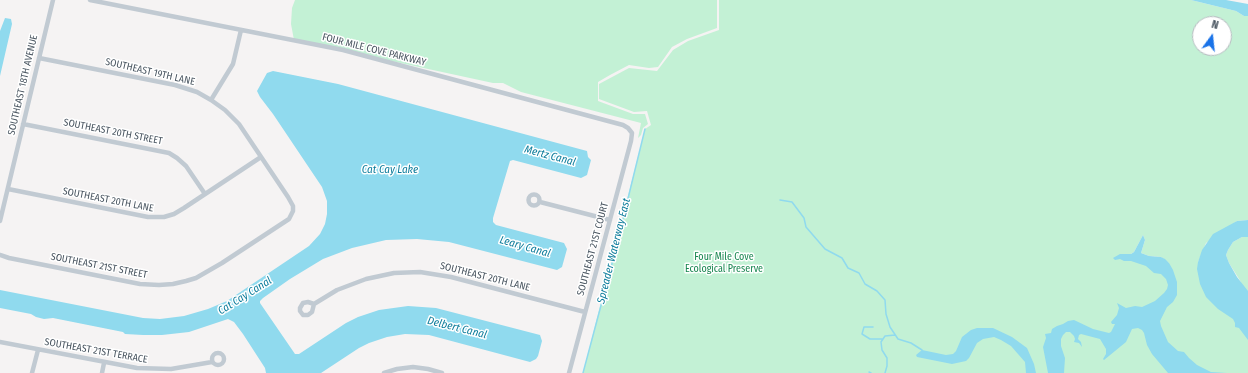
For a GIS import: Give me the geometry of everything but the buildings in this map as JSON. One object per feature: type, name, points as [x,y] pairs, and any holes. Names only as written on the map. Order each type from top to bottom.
[{"type":"street","name":"SOUTHEAST 18TH AVENUE","points":[[0,221],[53,0]]},
{"type":"street","name":"FOUR MILE COVE PARKWAY","points":[[90,0],[111,2],[344,50],[623,125],[629,129]]},
{"type":"street","points":[[211,100],[233,64],[241,30]]},
{"type":"street","name":"SOUTHEAST 19TH LANE","points":[[39,58],[172,85],[191,90],[211,100],[233,118],[290,200],[293,206],[293,211]]},
{"type":"street","name":"SOUTHEAST 20TH STREET","points":[[23,124],[169,153],[186,166],[205,194]]},
{"type":"street","name":"SOUTHEAST 21ST COURT","points":[[569,373],[632,138],[632,133],[629,129]]},
{"type":"street","name":"SOUTHEAST 20TH LANE","points":[[8,189],[157,218],[174,214],[261,157]]},
{"type":"street","points":[[540,202],[610,220]]},
{"type":"street","name":"SOUTHEAST 21ST STREET","points":[[0,255],[140,284],[159,285],[180,283],[196,278],[224,261],[288,219],[293,211]]},
{"type":"street","name":"SOUTHEAST 20TH LANE","points":[[314,304],[342,287],[368,278],[394,273],[420,272],[451,277],[585,312]]},
{"type":"street","name":"SOUTHEAST 21ST TERRACE","points":[[0,342],[104,363],[137,368],[179,368],[212,362]]},
{"type":"street","points":[[32,373],[38,350]]},
{"type":"street","points":[[102,373],[104,363]]},
{"type":"street","points":[[384,373],[397,369],[418,367],[442,373]]},
{"type":"green space","points":[[295,0],[717,0],[717,28],[687,39],[672,47],[658,67],[649,68],[629,65],[598,82],[598,101],[633,114],[645,114],[648,124],[643,128],[641,135],[638,138],[641,123],[521,92],[503,83],[493,83],[294,40],[291,24],[292,8]]},
{"type":"green space","name":"Four Mile Cove Ecological Preserve","points":[[719,0],[1191,0],[1236,11],[1244,16],[1248,16],[1248,220],[1237,221],[1206,243],[1198,262],[1241,282],[1229,263],[1226,255],[1233,242],[1242,237],[1248,237],[1248,373],[583,373],[645,129],[651,125],[647,111],[634,112],[599,99],[599,84],[629,68],[657,71],[673,50],[688,41],[719,30]],"holes":[[[1143,235],[1145,240],[1141,253],[1149,256],[1161,257],[1169,263],[1131,254],[1134,252]]]},
{"type":"water","points":[[1191,0],[1226,0],[1248,4],[1248,16],[1244,16],[1236,11]]},
{"type":"water","points":[[5,18],[11,19],[12,24],[0,76],[0,31]]},
{"type":"water","points":[[273,71],[338,84],[587,151],[588,157],[591,160],[587,175],[581,178],[513,160],[510,161],[493,218],[493,222],[496,225],[564,243],[567,249],[562,267],[557,270],[449,242],[417,239],[386,240],[352,248],[323,259],[290,279],[260,301],[295,354],[299,354],[346,323],[358,317],[379,310],[408,306],[436,308],[540,335],[542,341],[536,359],[530,362],[429,335],[405,334],[387,337],[369,343],[321,373],[266,373],[265,368],[243,334],[234,322],[228,319],[189,332],[162,335],[143,335],[125,334],[123,332],[53,318],[44,319],[31,314],[0,308],[0,290],[143,318],[160,319],[184,316],[208,309],[227,301],[309,246],[320,234],[325,224],[327,201],[322,187],[257,91],[267,73]]},
{"type":"water","points":[[1248,220],[1248,237],[1242,237],[1233,242],[1226,255],[1237,277],[1248,291],[1248,340],[1239,328],[1235,327],[1233,319],[1218,309],[1206,297],[1200,284],[1197,269],[1202,250],[1213,234],[1237,221]]},
{"type":"water","points":[[1143,235],[1145,240],[1141,253],[1165,259],[1173,270],[1177,282],[1177,295],[1173,302],[1167,307],[1160,321],[1168,342],[1178,351],[1184,352],[1197,365],[1211,372],[1227,373],[1168,373],[1152,354],[1147,345],[1144,333],[1138,328],[1132,329],[1126,342],[1104,360],[1106,349],[1100,339],[1081,334],[1079,335],[1078,339],[1081,342],[1082,347],[1079,343],[1074,342],[1074,336],[1070,332],[1066,332],[1061,339],[1061,346],[1065,358],[1064,373],[1048,373],[1043,347],[1046,338],[1045,334],[1051,333],[1052,329],[1068,321],[1074,320],[1093,329],[1109,333],[1115,324],[1112,324],[1111,322],[1117,315],[1119,308],[1117,303],[1126,308],[1135,306],[1142,307],[1155,301],[1167,289],[1168,285],[1166,279],[1161,274],[1154,273],[1146,266],[1131,261],[1124,261],[1120,259],[1115,260],[1113,258],[1120,254],[1131,254],[1134,252]]},
{"type":"water","points":[[977,328],[993,328],[1012,337],[1027,348],[1036,373],[1026,373],[1025,362],[1011,346],[994,337],[983,339],[977,343],[966,361],[952,364],[917,357],[916,355],[922,350],[946,355],[953,354],[956,351],[962,337],[971,330]]},
{"type":"waterway","name":"Spreader Waterway East","points":[[583,373],[611,268],[645,129]]},
{"type":"waterway","points":[[780,200],[792,202],[804,218],[806,227],[825,249],[842,258],[848,268],[859,273],[865,284],[877,291],[885,300],[886,314],[890,327],[898,339],[911,343],[922,350]]},
{"type":"waterway","points":[[873,327],[864,327],[862,334],[870,339],[882,339]]},
{"type":"waterway","points":[[885,373],[887,358],[882,350],[881,342],[885,336],[895,335]]},
{"type":"water label","name":"Mertz Canal","points":[[550,156]]},
{"type":"water label","name":"Cat Cay Lake","points":[[390,170]]},
{"type":"water label","name":"Leary Canal","points":[[525,247]]},
{"type":"water label","name":"Cat Cay Canal","points":[[245,296]]},
{"type":"water label","name":"Delbert Canal","points":[[457,328]]}]
